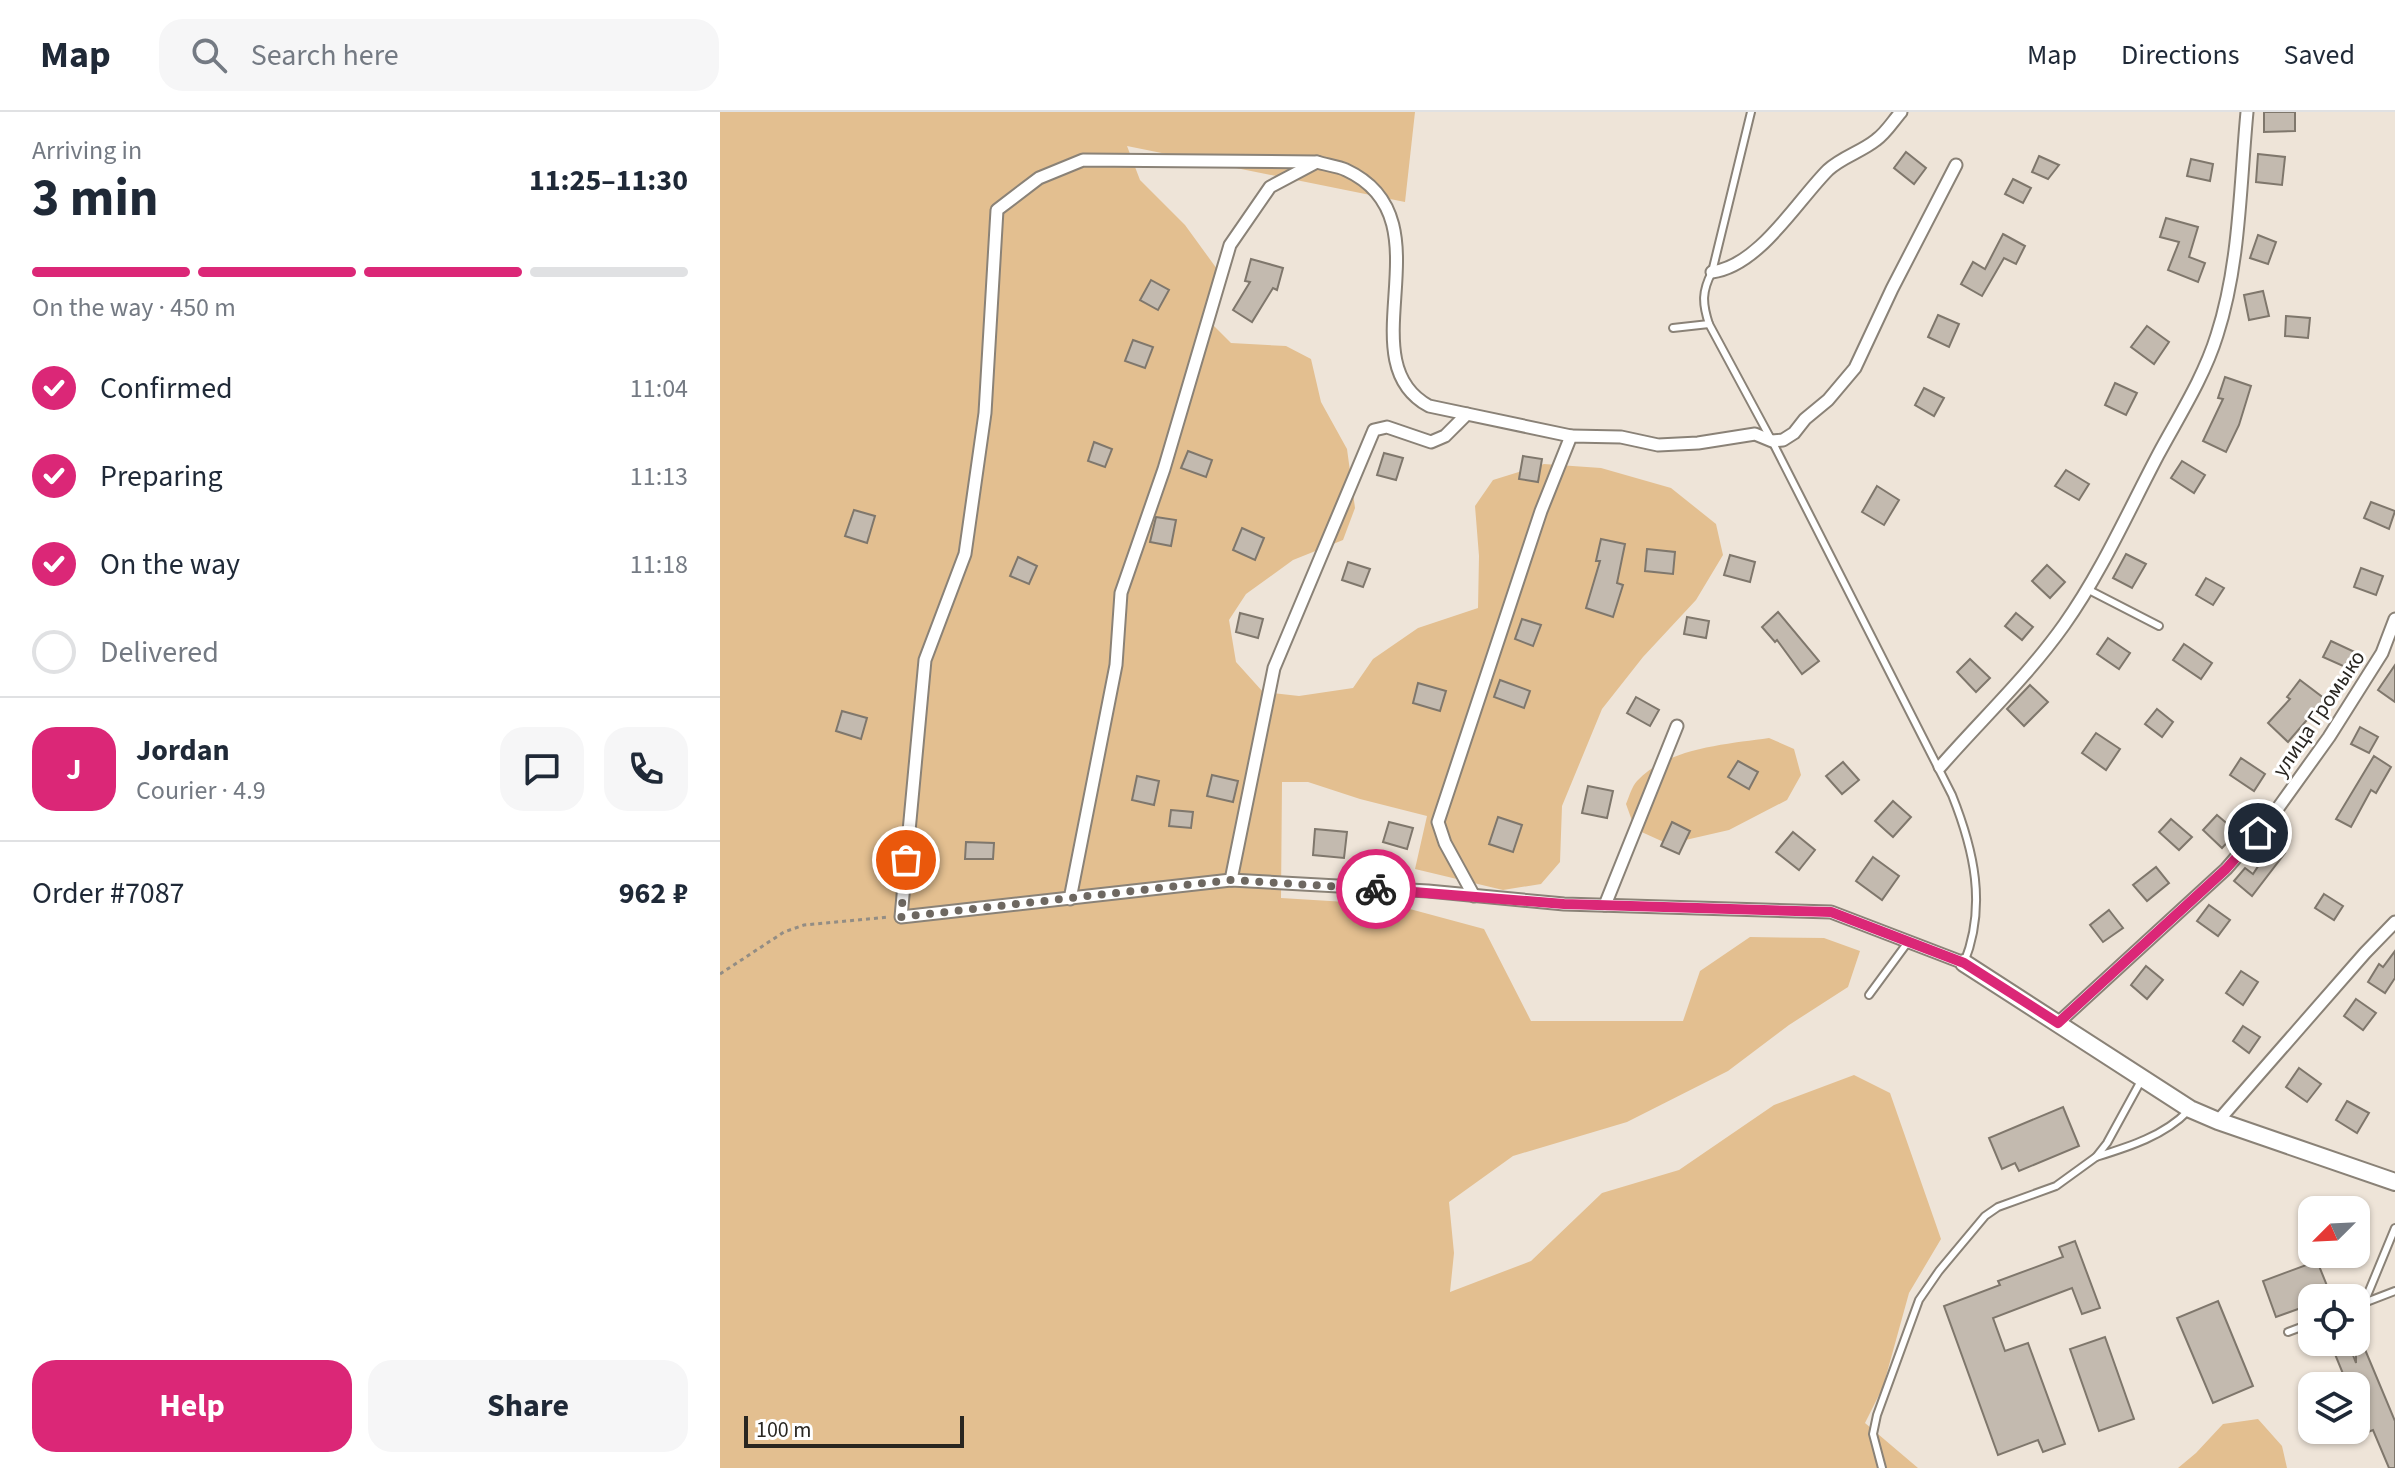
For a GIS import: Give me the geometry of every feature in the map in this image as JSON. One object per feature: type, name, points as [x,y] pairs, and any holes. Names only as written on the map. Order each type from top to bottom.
[{"type":"street","points":[[1712,272],[1742,260],[1782,226],[1829,169],[1879,139],[1901,112]]},
{"type":"street","points":[[1940,767],[2026,674],[2064,626],[2087,589],[2189,396],[2217,336],[2229,287],[2247,112]]},
{"type":"street","points":[[1956,165],[1855,368],[1794,433],[1783,440],[1772,441],[1755,434],[1698,443],[1658,445],[1621,437],[1571,436],[1429,406],[1419,400],[1406,385],[1396,363],[1396,228],[1386,205],[1365,182],[1346,170],[1317,162],[1083,160],[1039,178],[997,210],[985,413],[965,554],[925,660],[901,917],[1231,880],[1605,905],[1831,912],[1964,963],[2190,1109],[2395,1182]]},
{"type":"street","points":[[1070,899],[1116,665],[1121,593],[1164,469],[1230,245],[1270,187],[1317,162]]},
{"type":"street","points":[[1231,880],[1274,668],[1374,430],[1387,427],[1431,442],[1445,436],[1467,414]]},
{"type":"street","points":[[1474,896],[1445,843],[1438,822],[1541,511],[1571,436]]},
{"type":"street","name":"улица Громыко","points":[[2058,1023],[2226,869],[2273,815],[2329,737],[2382,653],[2395,619]]},
{"type":"street","points":[[1605,905],[1677,726]]},
{"type":"street","points":[[2218,1121],[2395,922]]},
{"type":"lane","points":[[1751,112],[1712,272],[1704,287],[1702,301],[1709,324],[1940,767],[1961,816],[1973,854],[1977,895],[1973,942],[1964,963]]},
{"type":"lane","points":[[1673,328],[1709,324]]},
{"type":"lane","points":[[2087,589],[2159,626]]},
{"type":"lane","points":[[1869,995],[1908,942]]},
{"type":"lane","points":[[1882,1468],[1873,1434],[1877,1415],[1919,1300],[1985,1216],[1998,1207],[2056,1186],[2096,1157],[2142,1079]]},
{"type":"lane","points":[[2096,1157],[2175,1125],[2190,1109]]},
{"type":"lane","points":[[2370,1288],[2395,1228]]},
{"type":"lane","points":[[2370,1301],[2395,1291]]},
{"type":"lane","points":[[2288,1332],[2298,1328]]},
{"type":"path","points":[[720,974],[784,932],[804,925],[901,917]]},
{"type":"shaded area","points":[[720,112],[1415,112],[1405,202],[1127,146],[1140,180],[1185,225],[1217,269],[1209,295],[1210,322],[1231,343],[1286,346],[1311,359],[1321,402],[1347,449],[1355,508],[1343,540],[1293,560],[1246,594],[1229,620],[1236,662],[1263,692],[1299,696],[1353,688],[1373,659],[1418,628],[1478,608],[1479,556],[1475,506],[1493,480],[1544,464],[1601,468],[1671,488],[1716,524],[1723,555],[1696,600],[1643,657],[1602,709],[1562,806],[1560,862],[1541,884],[1503,890],[1415,869],[1427,816],[1308,782],[1282,782],[1281,898],[1395,905],[1484,929],[1531,1021],[1683,1021],[1700,971],[1750,937],[1824,938],[1860,951],[1848,987],[1789,1025],[1728,1071],[1627,1122],[1513,1156],[1449,1202],[1454,1253],[1450,1292],[1531,1261],[1602,1193],[1679,1170],[1774,1105],[1854,1075],[1890,1093],[1941,1239],[1909,1293],[1883,1387],[1865,1423],[1918,1468],[720,1468]]},
{"type":"shaded area","points":[[1769,738],[1794,749],[1801,775],[1787,800],[1729,830],[1668,844],[1635,829],[1626,804],[1635,783],[1650,770],[1664,761],[1698,749]]},
{"type":"shaded area","points":[[2258,1419],[2282,1446],[2287,1468],[2178,1468],[2223,1424]]},
{"type":"building","points":[[2264,112],[2295,112],[2295,131],[2264,132]]},
{"type":"building","points":[[1906,152],[1926,168],[1914,184],[1894,168]]},
{"type":"building","points":[[2258,154],[2285,157],[2282,185],[2256,182]]},
{"type":"building","points":[[2039,156],[2059,165],[2048,179],[2032,172]]},
{"type":"building","points":[[2191,159],[2213,164],[2210,181],[2187,176]]},
{"type":"building","points":[[2013,179],[2031,188],[2023,203],[2005,194]]},
{"type":"building","points":[[2166,218],[2198,227],[2189,257],[2205,263],[2198,282],[2168,270],[2179,242],[2160,237]]},
{"type":"building","points":[[2003,234],[2025,246],[2016,264],[2004,258],[1982,296],[1961,284],[1973,262],[1985,269]]},
{"type":"building","points":[[2258,235],[2276,242],[2268,264],[2250,258]]},
{"type":"building","points":[[1251,259],[1283,268],[1277,290],[1273,288],[1252,322],[1233,310],[1250,282],[1245,281]]},
{"type":"building","points":[[1151,280],[1169,290],[1158,310],[1140,300]]},
{"type":"building","points":[[2263,291],[2269,316],[2249,320],[2244,295]]},
{"type":"building","points":[[1938,315],[1959,324],[1949,347],[1928,337]]},
{"type":"building","points":[[2286,316],[2310,318],[2308,338],[2285,336]]},
{"type":"building","points":[[2147,326],[2169,342],[2154,364],[2131,347]]},
{"type":"building","points":[[1133,340],[1153,347],[1145,368],[1125,361]]},
{"type":"building","points":[[2225,377],[2251,386],[2239,425],[2226,452],[2203,441],[2223,399],[2218,398]]},
{"type":"building","points":[[2115,383],[2137,393],[2126,415],[2105,405]]},
{"type":"building","points":[[1924,388],[1944,398],[1934,416],[1915,405]]},
{"type":"building","points":[[1094,442],[1112,449],[1105,467],[1088,461]]},
{"type":"building","points":[[1188,451],[1212,460],[1206,477],[1181,468]]},
{"type":"building","points":[[1384,453],[1403,458],[1396,480],[1377,475]]},
{"type":"building","points":[[1523,456],[1542,459],[1538,482],[1519,479]]},
{"type":"building","points":[[2182,461],[2205,475],[2194,493],[2171,478]]},
{"type":"building","points":[[2066,470],[2089,484],[2079,500],[2055,486]]},
{"type":"building","points":[[1877,486],[1899,500],[1884,525],[1862,512]]},
{"type":"building","points":[[2371,502],[2395,511],[2389,529],[2364,518]]},
{"type":"building","points":[[854,510],[875,516],[867,543],[845,536]]},
{"type":"building","points":[[1156,517],[1176,520],[1171,546],[1150,542]]},
{"type":"building","points":[[1242,528],[1264,538],[1255,560],[1233,550]]},
{"type":"building","points":[[1601,539],[1625,544],[1617,583],[1623,585],[1613,617],[1586,608],[1600,561],[1596,561]]},
{"type":"building","points":[[1647,549],[1675,552],[1673,574],[1645,571]]},
{"type":"building","points":[[2126,554],[2146,564],[2132,588],[2113,578]]},
{"type":"building","points":[[1730,555],[1755,562],[1750,582],[1724,575]]},
{"type":"building","points":[[1018,557],[1037,566],[1029,584],[1010,576]]},
{"type":"building","points":[[1348,562],[1370,569],[1363,587],[1342,580]]},
{"type":"building","points":[[2047,565],[2065,582],[2050,598],[2032,581]]},
{"type":"building","points":[[2361,568],[2383,576],[2376,595],[2354,587]]},
{"type":"building","points":[[2206,578],[2224,588],[2213,605],[2196,595]]},
{"type":"building","points":[[1778,612],[1819,661],[1802,674],[1777,640],[1775,642],[1762,627]]},
{"type":"building","points":[[1240,613],[1263,619],[1258,638],[1236,632]]},
{"type":"building","points":[[2016,613],[2033,627],[2022,640],[2005,626]]},
{"type":"building","points":[[1687,617],[1709,621],[1706,638],[1684,634]]},
{"type":"building","points":[[1522,619],[1541,625],[1533,646],[1515,639]]},
{"type":"building","points":[[2108,638],[2130,653],[2119,669],[2097,654]]},
{"type":"building","points":[[2331,641],[2359,654],[2352,670],[2323,657]]},
{"type":"building","points":[[2184,644],[2212,663],[2201,679],[2173,660]]},
{"type":"building","points":[[1970,659],[1990,678],[1976,692],[1957,672]]},
{"type":"building","points":[[2395,665],[2395,702],[2378,690]]},
{"type":"building","points":[[1500,680],[1530,691],[1524,708],[1494,697]]},
{"type":"building","points":[[2300,680],[2325,699],[2288,742],[2268,723],[2290,699],[2287,697]]},
{"type":"building","points":[[1418,683],[1446,691],[1440,711],[1413,703]]},
{"type":"building","points":[[2030,685],[2048,702],[2024,726],[2007,709]]},
{"type":"building","points":[[1636,697],[1659,710],[1650,726],[1627,713]]},
{"type":"building","points":[[2157,709],[2173,722],[2162,737],[2145,724]]},
{"type":"building","points":[[842,711],[867,718],[861,739],[836,731]]},
{"type":"building","points":[[2360,727],[2378,737],[2369,753],[2351,744]]},
{"type":"building","points":[[2096,733],[2120,749],[2106,770],[2082,753]]},
{"type":"building","points":[[2374,756],[2391,767],[2376,793],[2371,790],[2351,827],[2336,819]]},
{"type":"building","points":[[2241,758],[2265,774],[2254,791],[2230,775]]},
{"type":"building","points":[[1738,761],[1758,772],[1749,789],[1728,777]]},
{"type":"building","points":[[1843,762],[1859,780],[1842,794],[1826,776]]},
{"type":"building","points":[[1212,775],[1238,781],[1233,802],[1207,796]]},
{"type":"building","points":[[1137,776],[1159,781],[1154,805],[1132,800]]},
{"type":"building","points":[[1588,786],[1613,791],[1607,818],[1582,813]]},
{"type":"building","points":[[1893,801],[1911,817],[1893,837],[1875,821]]},
{"type":"building","points":[[1171,810],[1193,812],[1191,828],[1169,826]]},
{"type":"building","points":[[2217,815],[2237,832],[2222,848],[2203,830]]},
{"type":"building","points":[[1498,817],[1522,825],[1513,852],[1489,844]]},
{"type":"building","points":[[2171,819],[2192,837],[2179,850],[2159,832]]},
{"type":"building","points":[[1389,822],[1413,828],[1407,849],[1383,842]]},
{"type":"building","points":[[1672,822],[1690,831],[1679,854],[1661,846]]},
{"type":"building","points":[[1315,829],[1347,832],[1344,858],[1313,855]]},
{"type":"building","points":[[1793,832],[1815,850],[1799,870],[1776,852]]},
{"type":"building","points":[[966,842],[994,843],[993,859],[965,859]]},
{"type":"building","points":[[2272,845],[2285,853],[2252,896],[2234,881],[2245,868],[2253,874]]},
{"type":"building","points":[[1873,857],[1899,876],[1882,900],[1856,881]]},
{"type":"building","points":[[2156,867],[2169,883],[2147,901],[2133,885]]},
{"type":"building","points":[[2324,894],[2343,906],[2334,920],[2315,908]]},
{"type":"building","points":[[2209,905],[2230,920],[2218,936],[2197,921]]},
{"type":"building","points":[[2109,910],[2123,928],[2103,942],[2090,925]]},
{"type":"building","points":[[2395,951],[2395,978],[2385,993],[2368,982],[2379,964],[2383,967]]},
{"type":"building","points":[[2146,966],[2163,980],[2147,999],[2131,985]]},
{"type":"building","points":[[2241,971],[2258,982],[2243,1005],[2226,993]]},
{"type":"building","points":[[2356,999],[2376,1013],[2363,1030],[2344,1016]]},
{"type":"building","points":[[2243,1026],[2260,1037],[2249,1053],[2233,1041]]},
{"type":"building","points":[[2299,1068],[2321,1084],[2307,1102],[2286,1087]]},
{"type":"building","points":[[2347,1101],[2369,1113],[2357,1133],[2336,1120]]},
{"type":"building","points":[[2063,1107],[2079,1146],[2019,1171],[2015,1163],[2002,1169],[1989,1138]]},
{"type":"building","points":[[2075,1241],[2100,1308],[2082,1314],[2072,1288],[1993,1318],[2005,1351],[2028,1343],[2065,1444],[2043,1452],[2038,1440],[1998,1455],[1944,1306],[2000,1285],[1998,1281],[2063,1257],[2059,1247]]},
{"type":"building","points":[[2298,1268],[2320,1268],[2326,1284],[2298,1284],[2298,1309],[2276,1317],[2263,1281]]},
{"type":"building","points":[[2218,1301],[2253,1386],[2213,1403],[2177,1318]]},
{"type":"building","points":[[2105,1337],[2134,1419],[2099,1431],[2070,1349]]},
{"type":"building","points":[[2336,1356],[2353,1356],[2356,1363],[2356,1356],[2368,1356],[2395,1421],[2395,1468],[2389,1468],[2373,1430],[2370,1431],[2370,1372],[2342,1372]]},
{"type":"way so far","points":[[906,860],[901,917],[1231,880],[1376,889]]},
{"type":"route","points":[[1376,889],[1564,904],[1831,912],[1964,963],[2058,1023],[2226,869],[2258,833]]}]
